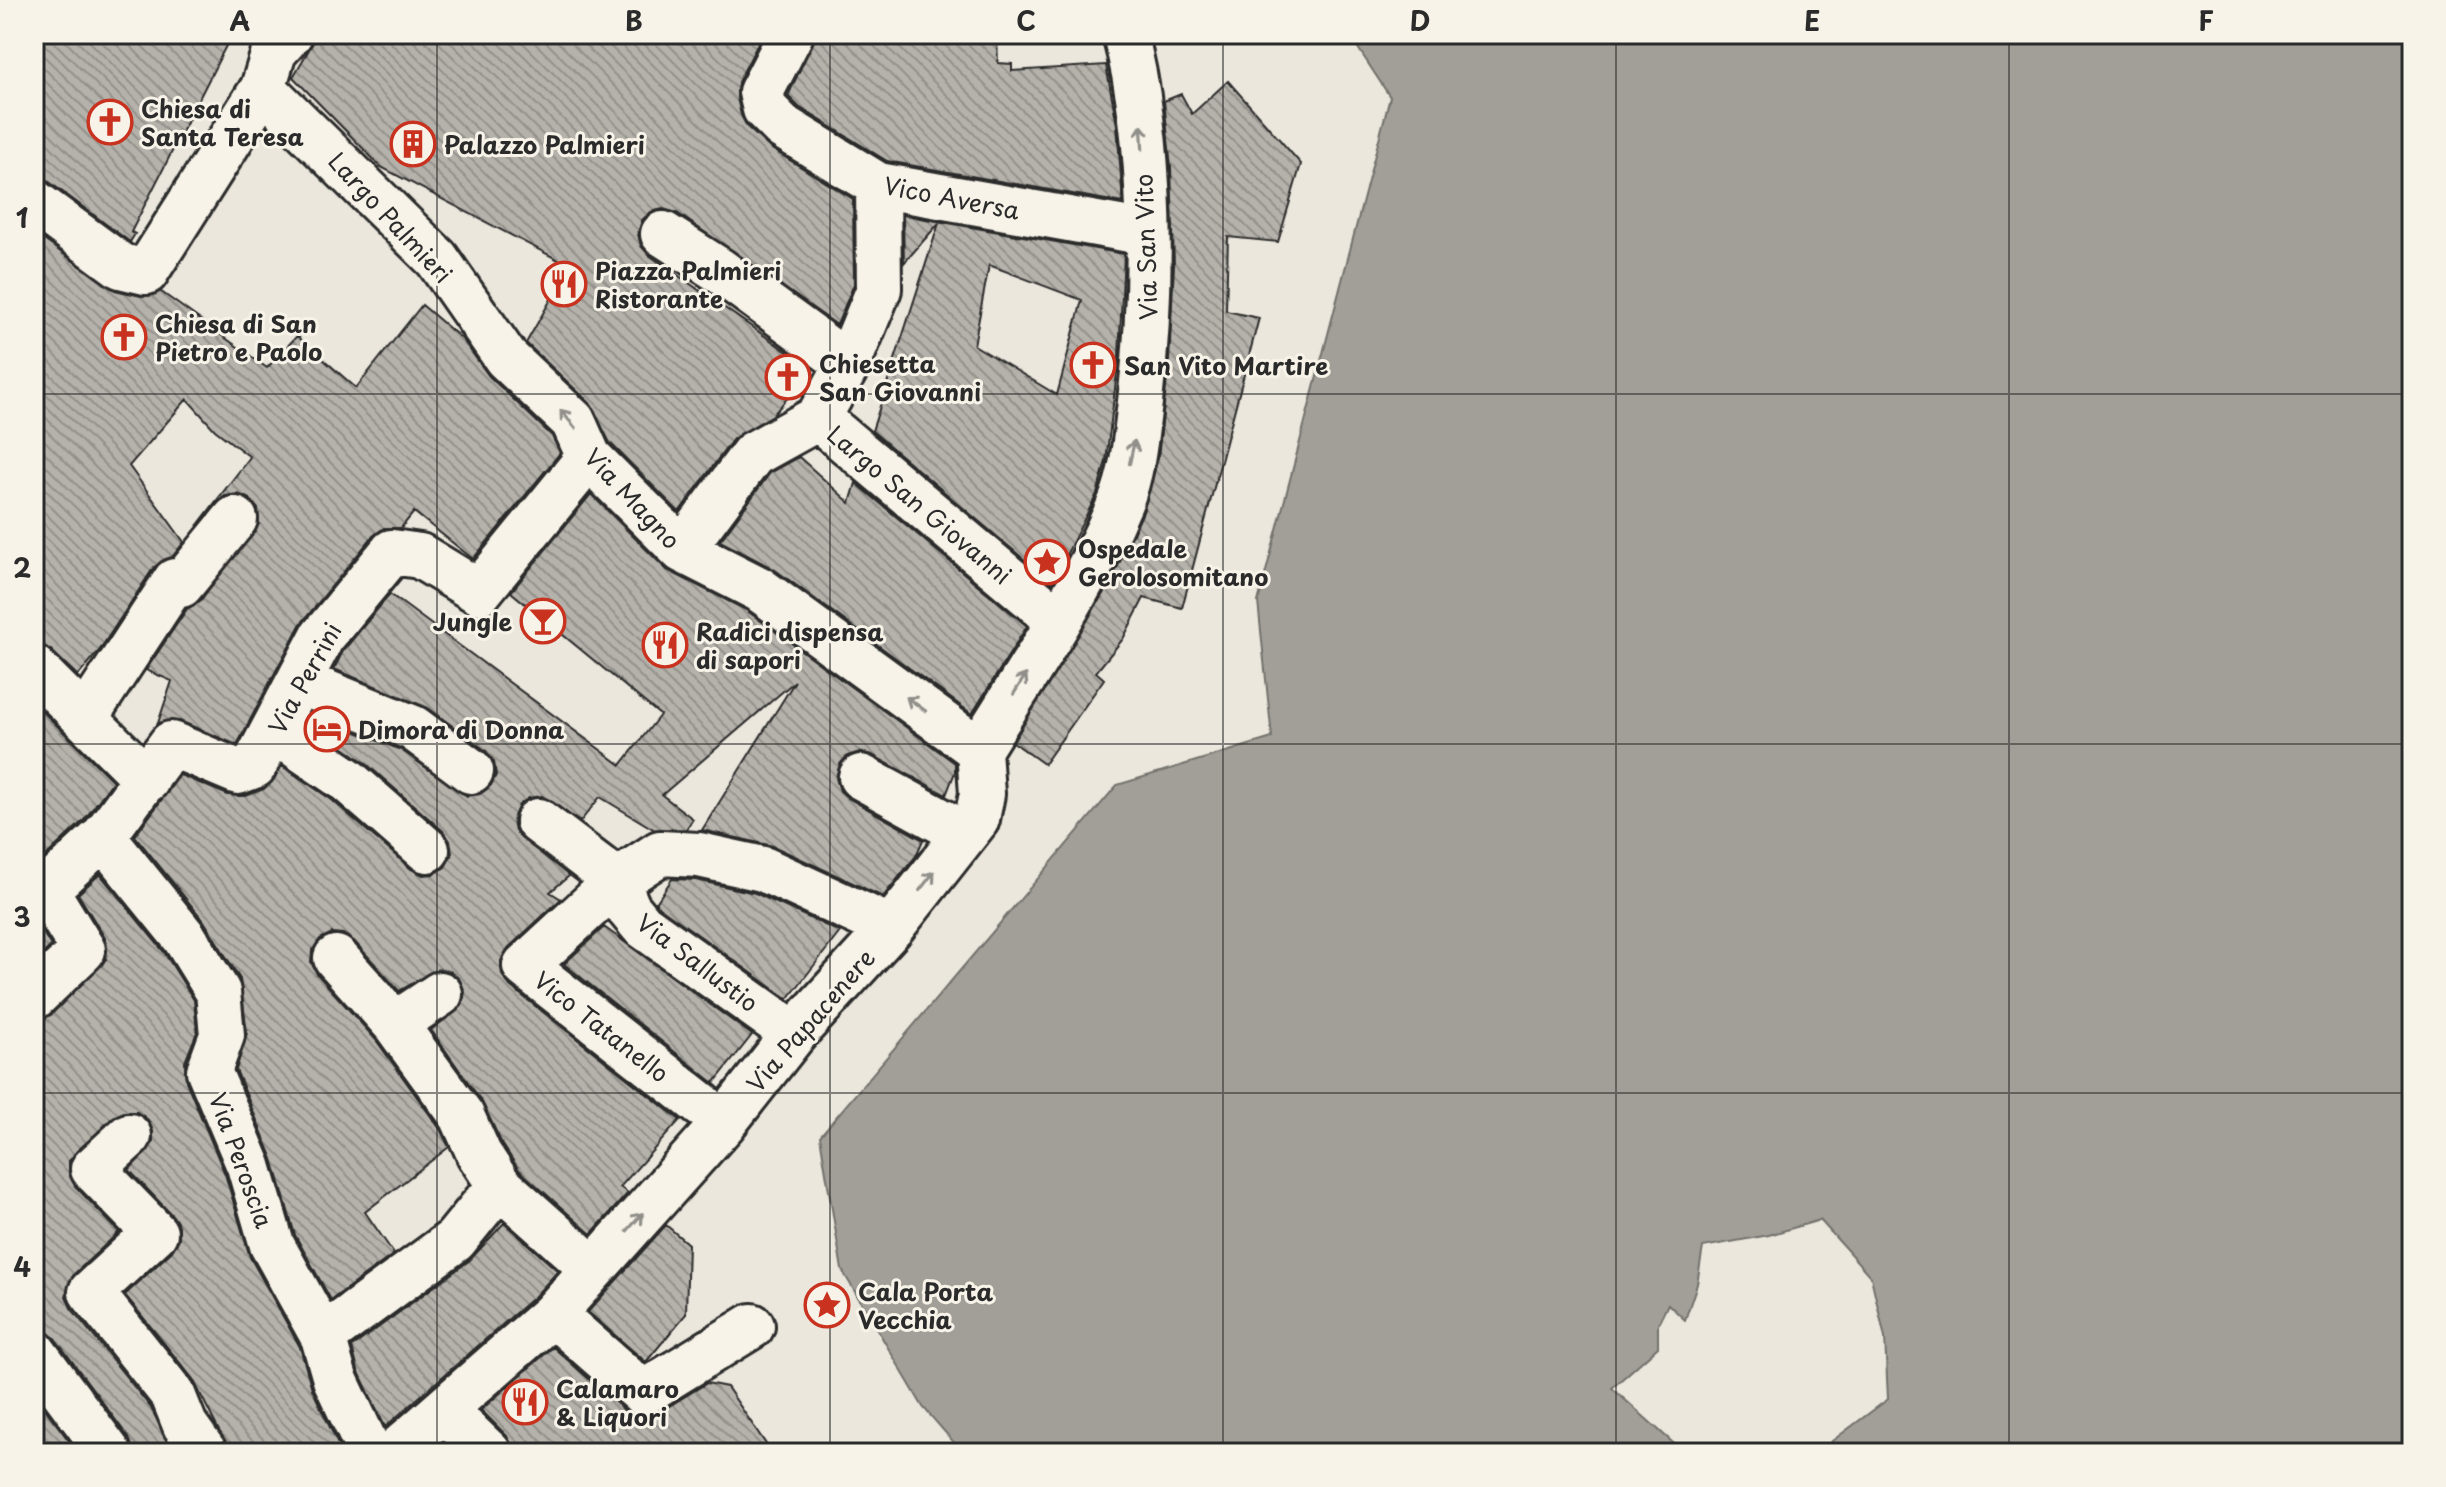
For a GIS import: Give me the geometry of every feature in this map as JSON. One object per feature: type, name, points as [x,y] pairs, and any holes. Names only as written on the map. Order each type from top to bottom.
[{"type":"street","points":[[34,202],[121,266],[146,272],[263,88],[274,52],[290,34]]},
{"type":"street","name":"Vico Aversa","points":[[791,34],[761,92],[765,109],[783,127],[878,185],[1147,233]]},
{"type":"street","name":"Via San Vito","points":[[979,750],[1083,585],[1122,499],[1136,432],[1149,319],[1147,233],[1139,86],[1125,34]]},
{"type":"street","name":"Largo Palmieri","points":[[263,88],[437,259],[506,358]]},
{"type":"street","name":"Largo San Giovanni","points":[[682,550],[753,454],[818,418],[848,364],[879,289],[878,185]]},
{"type":"street","points":[[663,234],[719,270],[848,364]]},
{"type":"street","name":"Via Magno","points":[[506,358],[573,421],[589,457],[682,550],[759,589],[979,750]]},
{"type":"street","name":"Largo San Giovanni","points":[[818,418],[1059,621]]},
{"type":"street","name":"Via Perrini","points":[[147,780],[171,744],[238,772],[254,766],[322,637],[392,552],[420,556],[479,592],[589,457]]},
{"type":"street","points":[[85,718],[175,581],[181,585],[235,519]]},
{"type":"street","points":[[34,668],[147,780],[103,837],[46,890],[83,950],[34,997]]},
{"type":"street","points":[[300,682],[413,728],[471,771]]},
{"type":"street","points":[[275,731],[347,780],[427,850]]},
{"type":"street","name":"Via Papacenere","points":[[394,1453],[553,1314],[593,1269],[712,1113],[794,1034],[891,928],[977,819],[982,794],[979,750]]},
{"type":"street","points":[[861,777],[965,834]]},
{"type":"street","name":"Via Sallustio","points":[[538,821],[617,881],[628,908],[642,925],[794,1034]]},
{"type":"street","name":"Via Peroscia","points":[[103,837],[184,937],[218,992],[222,1035],[209,1071],[249,1166],[272,1245],[323,1337],[335,1379],[370,1453]]},
{"type":"street","points":[[617,881],[660,853],[699,855],[763,869],[891,928]]},
{"type":"street","name":"Vico Tatanello","points":[[617,881],[525,966],[712,1113]]},
{"type":"street","points":[[336,958],[395,1024],[462,1116],[479,1154],[500,1186],[593,1269]]},
{"type":"street","points":[[395,1024],[440,994]]},
{"type":"street","points":[[129,1136],[93,1169],[155,1233],[91,1292],[173,1395],[185,1425],[205,1453]]},
{"type":"street","points":[[323,1337],[455,1240],[485,1203]]},
{"type":"street","points":[[553,1314],[643,1393],[752,1326]]},
{"type":"street","points":[[40,1375],[109,1453]]},
{"type":"street","points":[[444,1410],[489,1453]]},
{"type":"shaded area","points":[[1349,34],[2412,34],[2412,1453],[1816,1453],[1888,1399],[1885,1338],[1871,1277],[1820,1220],[1769,1235],[1703,1247],[1697,1284],[1685,1320],[1668,1304],[1658,1324],[1658,1347],[1612,1388],[1681,1450],[1695,1453],[963,1453],[923,1407],[842,1270],[820,1136],[1117,785],[1272,738],[1258,602],[1390,97]]},
{"type":"building","name":"Chiesa di Santa Teresa","points":[[34,34],[232,34],[131,232],[135,234],[130,242],[49,182],[34,177]]},
{"type":"building","points":[[318,34],[763,34],[738,82],[737,98],[741,115],[747,127],[770,148],[853,199],[854,284],[837,325],[677,213],[663,209],[651,212],[642,220],[638,234],[641,246],[649,255],[812,369],[773,415],[733,439],[679,512],[610,443],[590,403],[526,343],[570,266],[381,167],[293,77]]},
{"type":"building","points":[[816,34],[997,34],[998,63],[1012,64],[1012,71],[1106,65],[1117,125],[1123,203],[887,161],[799,107],[788,96]]},
{"type":"building","points":[[1228,81],[1301,164],[1278,242],[1228,237],[1226,311],[1259,318],[1182,608],[1144,598],[1123,639],[1096,672],[1104,679],[1044,764],[1013,742],[1112,579],[1143,512],[1158,458],[1169,361],[1174,265],[1171,167],[1164,101],[1181,94],[1192,114]]},
{"type":"building","points":[[903,215],[1124,254],[1119,356],[1106,461],[1097,494],[1052,583],[872,431],[939,223],[904,263]],"holes":[[[989,265],[1082,300],[1057,395],[974,345]]]},
{"type":"building","points":[[34,233],[115,290],[141,296],[160,291],[267,368],[297,336],[356,388],[422,305],[462,339],[489,376],[552,436],[560,453],[473,559],[414,512],[401,528],[384,528],[373,536],[300,625],[237,745],[180,721],[158,723],[172,681],[146,670],[187,609],[200,601],[259,524],[258,509],[250,499],[238,494],[225,496],[216,503],[197,526],[250,457],[215,430],[187,399],[129,466],[184,542],[172,557],[154,567],[99,651],[78,676],[51,650],[34,644]]},
{"type":"building","points":[[799,457],[850,503],[856,483],[1027,626],[972,714],[774,569],[720,541],[770,473]]},
{"type":"building","points":[[591,494],[667,570],[746,610],[955,763],[955,772],[946,795],[872,755],[860,752],[847,756],[840,764],[836,778],[840,791],[923,840],[916,856],[883,897],[773,846],[702,830],[795,681],[662,795],[693,819],[686,829],[655,830],[600,797],[580,822],[542,796],[529,798],[519,805],[513,819],[515,831],[569,876],[550,892],[561,899],[508,948],[501,961],[502,975],[510,986],[680,1120],[620,1187],[628,1193],[591,1234],[519,1170],[501,1142],[482,1102],[431,1030],[462,1006],[465,992],[460,980],[450,971],[438,969],[399,991],[354,941],[343,934],[332,933],[320,939],[312,951],[311,962],[317,974],[376,1040],[440,1129],[449,1147],[365,1212],[394,1254],[331,1300],[295,1235],[273,1159],[236,1070],[247,1033],[240,979],[204,921],[135,836],[180,775],[228,795],[246,796],[264,789],[282,766],[332,800],[411,869],[423,875],[434,874],[445,867],[452,854],[450,841],[443,831],[363,761],[306,722],[310,713],[401,750],[467,796],[480,794],[491,785],[496,775],[494,762],[486,751],[428,708],[334,669],[343,651],[390,594],[621,765],[660,715],[511,592]]},
{"type":"building","points":[[34,703],[113,781],[84,820],[34,867]]},
{"type":"building","points":[[100,874],[164,952],[194,1000],[197,1032],[185,1062],[186,1081],[225,1174],[250,1257],[300,1347],[312,1389],[342,1453],[230,1453],[193,1379],[125,1295],[172,1251],[179,1239],[179,1226],[173,1216],[129,1170],[153,1143],[153,1131],[148,1120],[137,1112],[124,1112],[113,1117],[69,1161],[69,1174],[75,1186],[119,1232],[74,1274],[66,1296],[71,1308],[151,1408],[174,1453],[134,1453],[129,1438],[54,1337],[34,1327],[34,1021],[51,1015],[106,959],[105,938],[78,894]]},
{"type":"building","points":[[672,879],[696,880],[755,893],[840,932],[788,999],[659,907],[656,903]]},
{"type":"building","points":[[34,918],[51,946],[34,962]]},
{"type":"building","points":[[604,927],[752,1035],[714,1083],[564,964]]},
{"type":"building","points":[[504,1223],[558,1271],[535,1296],[385,1427],[358,1370],[352,1347],[470,1260]]},
{"type":"building","points":[[666,1225],[688,1244],[686,1314],[646,1362],[588,1312]]},
{"type":"building","points":[[553,1347],[626,1412],[640,1418],[656,1414],[707,1383],[727,1387],[772,1453],[513,1453],[507,1436],[481,1410]]},
{"type":"building","points":[[34,1394],[78,1453],[34,1453]]},
{"type":"place","name":"Chiesa di Santa Teresa","points":[[110,122]]},
{"type":"place","name":"Palazzo Palmieri","points":[[413,144]]},
{"type":"place","name":"Piazza Palmieri Ristorante","points":[[564,284]]},
{"type":"place","name":"Chiesa di San Pietro e Paolo","points":[[124,337]]},
{"type":"place","name":"San Vito Martire","points":[[1093,365]]},
{"type":"place","name":"Chiesetta San Giovanni","points":[[788,377]]},
{"type":"place","name":"Ospedale Gerolosomitano","points":[[1047,562]]},
{"type":"place","name":"Jungle","points":[[543,621]]},
{"type":"place","name":"Radici dispensa di sapori","points":[[665,645]]},
{"type":"place","name":"Dimora di Donna","points":[[327,729]]},
{"type":"place","name":"Cala Porta Vecchia","points":[[827,1305]]},
{"type":"place","name":"Calamaro & Liquori","points":[[525,1402]]}]
